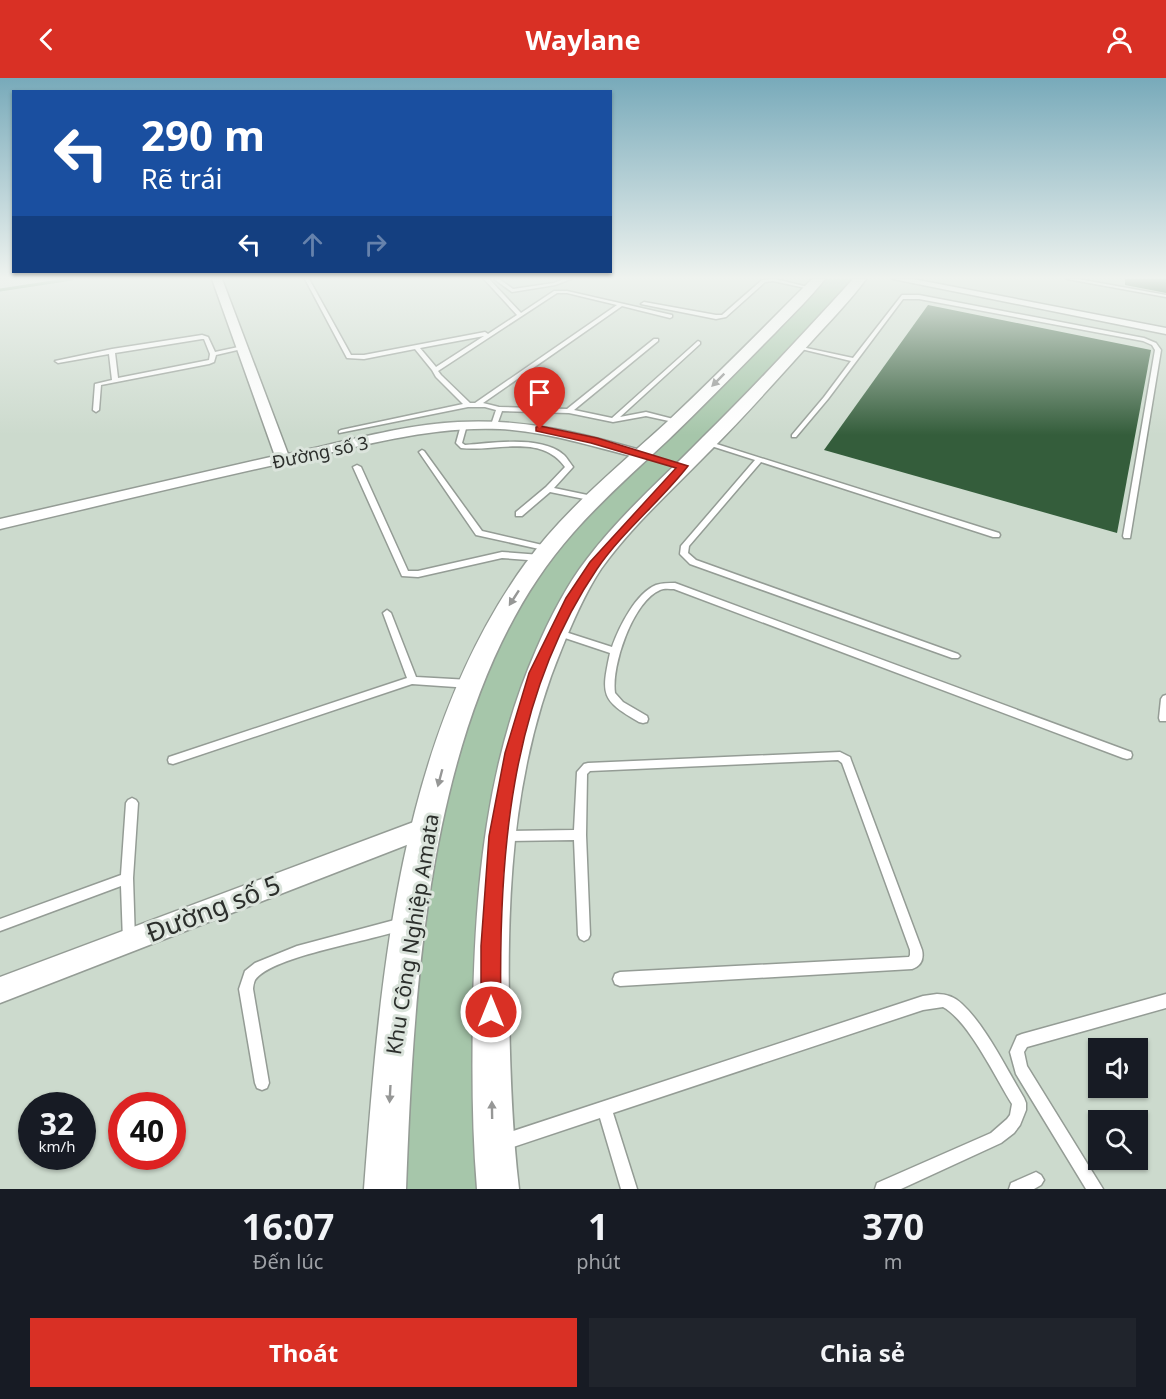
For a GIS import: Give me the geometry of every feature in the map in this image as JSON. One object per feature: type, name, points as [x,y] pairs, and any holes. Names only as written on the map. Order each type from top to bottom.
[{"type":"street","points":[[237,331],[283,459]]},
{"type":"street","name":"Khu Công Nghiệp Amata","points":[[385,1189],[391,1063],[410,922],[427,826],[448,748],[470,684],[503,614],[544,554],[594,499],[678,421],[767,331]]},
{"type":"street","points":[[498,1189],[493,1146],[490,946],[498,836],[513,753],[533,684],[573,598],[594,564],[649,501],[707,444],[813,331]]},
{"type":"street","name":"Đường số 3","points":[[0,524],[283,459],[419,431],[464,425],[494,425],[566,433],[642,454]]},
{"type":"street","points":[[642,454],[683,466]]},
{"type":"street","name":"Đường số 5","points":[[0,990],[427,826]]},
{"type":"lane","points":[[335,331],[349,357],[364,357],[490,333]]},
{"type":"lane","points":[[435,370],[494,331]]},
{"type":"lane","points":[[476,405],[584,331]]},
{"type":"lane","points":[[794,436],[826,398],[876,331]]},
{"type":"lane","points":[[1096,331],[1144,340],[1154,344],[1158,350],[1127,536]]},
{"type":"lane","points":[[58,362],[112,351],[206,338],[213,354],[212,362],[98,384],[96,410]]},
{"type":"lane","points":[[569,411],[656,340]]},
{"type":"lane","points":[[613,420],[698,343]]},
{"type":"lane","points":[[417,347],[438,376],[468,405]]},
{"type":"lane","points":[[799,347],[854,360]]},
{"type":"lane","points":[[213,354],[243,348]]},
{"type":"lane","points":[[112,351],[115,380]]},
{"type":"lane","points":[[341,432],[468,405],[499,409],[569,411],[613,420],[646,414],[678,421]]},
{"type":"lane","points":[[494,425],[499,409]]},
{"type":"lane","points":[[464,425],[459,443],[463,447],[525,445],[550,450],[562,457],[569,467],[549,489],[519,514]]},
{"type":"lane","points":[[707,444],[996,535]]},
{"type":"lane","points":[[422,452],[479,533],[544,554]]},
{"type":"lane","points":[[759,460],[685,546],[684,554],[693,562],[955,656]]},
{"type":"lane","points":[[357,467],[405,574],[418,574],[502,555],[544,554]]},
{"type":"lane","points":[[549,489],[594,499]]},
{"type":"lane","points":[[643,719],[617,705],[610,696],[609,685],[615,651],[628,620],[653,590],[675,586],[1127,755]]},
{"type":"lane","points":[[387,613],[412,680]]},
{"type":"lane","points":[[556,632],[615,651]]},
{"type":"lane","points":[[173,760],[412,680],[470,684]]},
{"type":"lane","points":[[1164,718],[1166,699]]},
{"type":"lane","points":[[584,935],[580,835],[582,772],[588,767],[840,756],[846,760],[851,768],[917,957],[912,963],[620,979]]},
{"type":"lane","points":[[129,940],[127,878],[132,803]]},
{"type":"lane","points":[[498,836],[580,835]]},
{"type":"lane","points":[[0,925],[127,878]]},
{"type":"lane","points":[[262,1083],[246,989],[249,976],[262,966],[299,952],[410,922]]},
{"type":"lane","points":[[493,1146],[923,1003],[941,999],[953,1004],[966,1018],[1019,1103],[1018,1116],[1011,1128],[996,1138],[883,1189]]},
{"type":"lane","points":[[1095,1189],[1021,1069],[1017,1052],[1022,1041],[1166,1001]]},
{"type":"lane","points":[[604,1108],[629,1189]]},
{"type":"lane","points":[[1017,1189],[1036,1180]]},
{"type":"shaded area","points":[[0,331],[1166,331],[1166,1189],[0,1189]]},
{"type":"green space","points":[[772,331],[807,331],[678,463],[650,454]]},
{"type":"green space","points":[[646,458],[674,466],[564,596],[527,670],[502,753],[481,1189],[402,1189],[406,1062],[438,828],[479,686],[512,616],[570,534]]},
{"type":"building","points":[[909,331],[1056,331],[1151,350],[1117,533],[824,450]]},
{"type":"route","points":[[491,1012],[490,946],[498,836],[513,753],[536,673],[573,598],[594,564],[683,466],[566,433],[540,429]]}]
